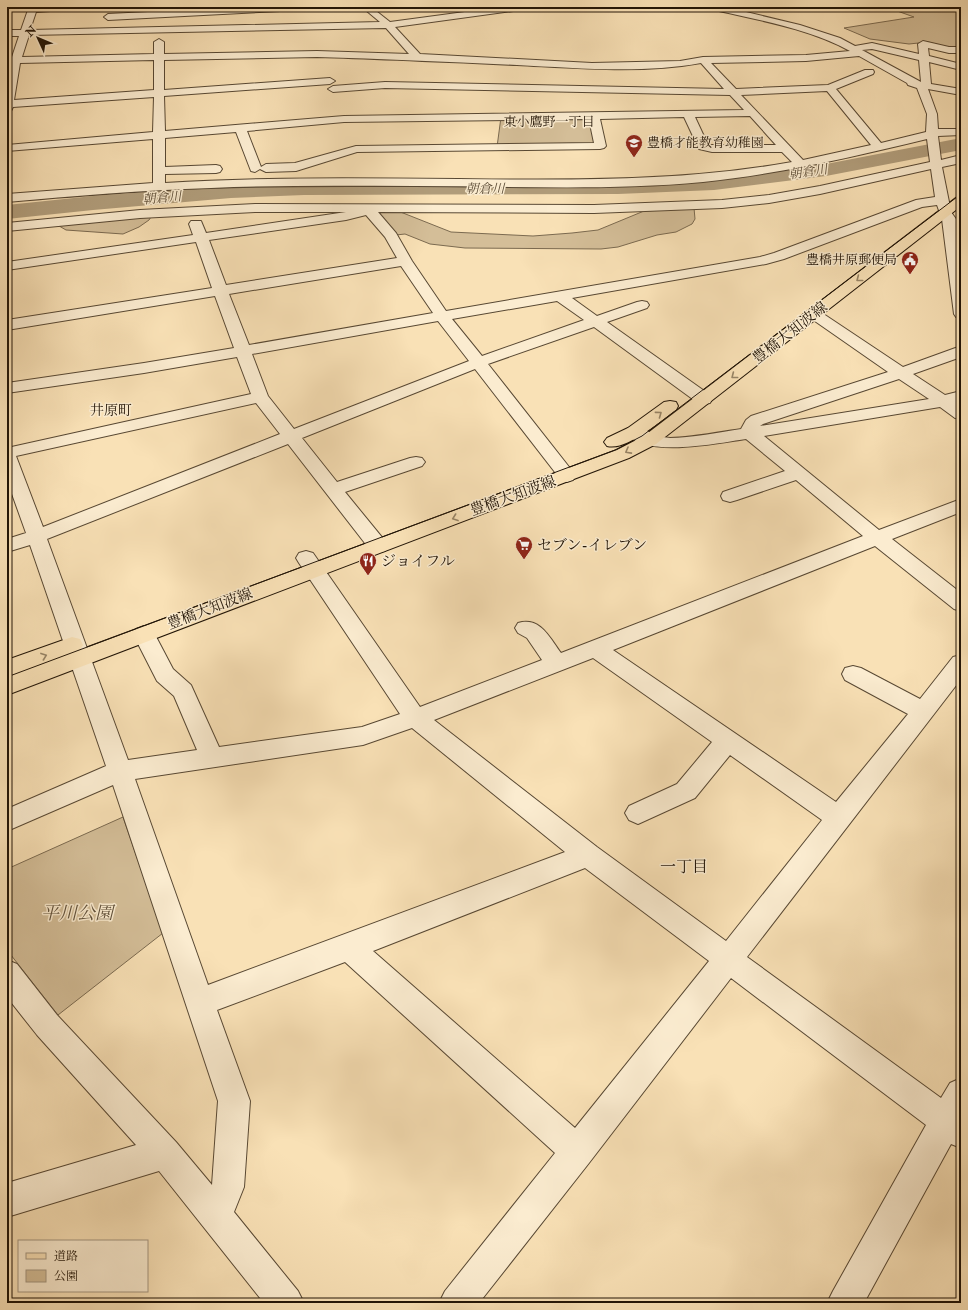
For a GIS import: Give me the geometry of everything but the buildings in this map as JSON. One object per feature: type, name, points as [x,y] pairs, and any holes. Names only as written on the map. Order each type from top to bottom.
[{"type":"main road","name":"豊橋大知波線","points":[[697,395],[814,314],[950,204],[961,188]]},
{"type":"main road","name":"豊橋大知波線","points":[[7,686],[79,651],[373,540],[563,470],[623,454],[642,436],[950,204]]},
{"type":"main road","name":"豊橋大知波線","points":[[7,669],[144,634],[310,564]]},
{"type":"street","points":[[64,7],[32,9],[25,32],[12,60],[7,106],[159,93],[331,85],[385,85],[502,96],[733,92],[830,88],[876,74]]},
{"type":"street","points":[[105,32],[111,7]]},
{"type":"street","points":[[366,7],[389,25],[417,57]]},
{"type":"street","points":[[7,32],[105,32],[389,25],[520,7]]},
{"type":"street","points":[[714,7],[798,26],[837,40],[923,86]]},
{"type":"street","points":[[437,11],[446,18]]},
{"type":"street","points":[[108,17],[283,12],[317,54],[346,123]]},
{"type":"street","points":[[159,31],[159,187]]},
{"type":"street","points":[[961,50],[950,50],[923,44],[923,86],[932,114],[932,135],[940,192],[950,204],[949,219],[961,314]]},
{"type":"street","points":[[12,60],[317,54],[417,57],[592,66],[680,64],[703,60],[781,59],[856,50],[872,46],[961,67]]},
{"type":"street","points":[[781,59],[831,65]]},
{"type":"street","points":[[703,60],[800,164]]},
{"type":"street","points":[[500,121],[506,62]]},
{"type":"street","points":[[851,68],[923,86],[961,92]]},
{"type":"street","points":[[937,88],[949,84],[961,83]]},
{"type":"street","points":[[830,88],[878,147]]},
{"type":"street","points":[[7,148],[240,127],[346,123],[500,121],[594,116],[754,113]]},
{"type":"street","points":[[688,114],[703,147],[712,149],[786,148]]},
{"type":"street","points":[[159,171],[296,167],[355,145],[497,143],[600,146],[594,116]]},
{"type":"street","points":[[240,127],[255,168]]},
{"type":"street","points":[[7,198],[159,187],[294,182],[618,182],[684,179],[742,174],[800,164],[940,132],[961,132]]},
{"type":"street","points":[[494,182],[497,143]]},
{"type":"street","points":[[7,227],[85,218],[255,208],[594,208],[722,204],[769,199],[820,190],[961,159]]},
{"type":"street","points":[[294,182],[296,167]]},
{"type":"street","points":[[7,388],[144,368],[560,296],[778,256],[920,202],[950,204]]},
{"type":"street","points":[[7,266],[346,216],[361,212],[367,208]]},
{"type":"street","points":[[367,208],[391,236],[405,261],[442,316],[480,362],[563,470]]},
{"type":"street","points":[[192,211],[200,238],[260,398],[373,540]]},
{"type":"street","points":[[7,325],[405,261]]},
{"type":"street","points":[[560,296],[697,395]]},
{"type":"street","points":[[7,546],[37,536],[480,362],[642,305]]},
{"type":"street","points":[[814,314],[961,414]]},
{"type":"street","points":[[750,432],[752,424],[758,420],[952,356],[961,351]]},
{"type":"street","points":[[642,436],[670,444],[942,401],[961,396]]},
{"type":"street","points":[[216,1215],[228,1187],[234,1101],[79,651],[7,454],[260,398]]},
{"type":"street","points":[[750,432],[877,538],[961,604]]},
{"type":"street","points":[[333,490],[416,462]]},
{"type":"street","points":[[730,496],[798,473]]},
{"type":"street","points":[[7,820],[120,771],[363,736],[415,718],[595,649],[961,505]]},
{"type":"street","points":[[310,564],[415,718],[588,855],[728,958],[956,1115],[845,1303]]},
{"type":"street","points":[[526,628],[534,633],[556,664]]},
{"type":"street","points":[[144,634],[165,675],[183,691],[212,758]]},
{"type":"street","points":[[595,649],[838,817]]},
{"type":"street","points":[[457,1303],[578,1152],[838,817],[961,663]]},
{"type":"street","points":[[853,674],[923,711]]},
{"type":"street","points":[[638,813],[686,791],[727,741]]},
{"type":"street","points":[[201,1002],[588,855]]},
{"type":"street","points":[[349,947],[578,1152]]},
{"type":"street","points":[[7,974],[46,1025],[165,1153],[286,1303]]},
{"type":"street","points":[[7,1200],[165,1153]]},
{"type":"green space","points":[[886,7],[961,7],[961,47],[951,48],[928,42],[909,44],[870,39],[844,28],[914,17]]},
{"type":"green space","points":[[594,116],[600,146],[497,147],[501,117]]},
{"type":"green space","points":[[694,208],[695,219],[692,224],[676,232],[657,235],[618,247],[601,249],[465,248],[430,244],[405,234],[396,235],[379,213],[384,210],[398,211],[451,232],[533,236],[598,230],[644,211]]},
{"type":"green space","points":[[151,217],[139,227],[123,234],[66,230],[54,223]]},
{"type":"green space","name":"平川公園","points":[[123,817],[163,933],[58,1015],[7,950],[7,869]]},
{"type":"waterway","name":"朝倉川","points":[[7,212],[93,203],[231,192],[304,189],[618,188],[714,184],[826,170],[961,144]]},
{"type":"tram line","points":[[7,677],[615,450],[642,436],[961,194]]},
{"type":"place","name":"豊橋才能教育幼稚園","points":[[634,158]]},
{"type":"place","name":"豊橋井原郵便局","points":[[910,275]]},
{"type":"place","name":"セブン-イレブン","points":[[524,560]]},
{"type":"place","name":"ジョイフル","points":[[368,576]]},
{"type":"district","name":"東小鷹野一丁目","points":[[549,122]]},
{"type":"district","name":"井原町","points":[[111,410]]},
{"type":"district","name":"一丁目","points":[[684,867]]}]
